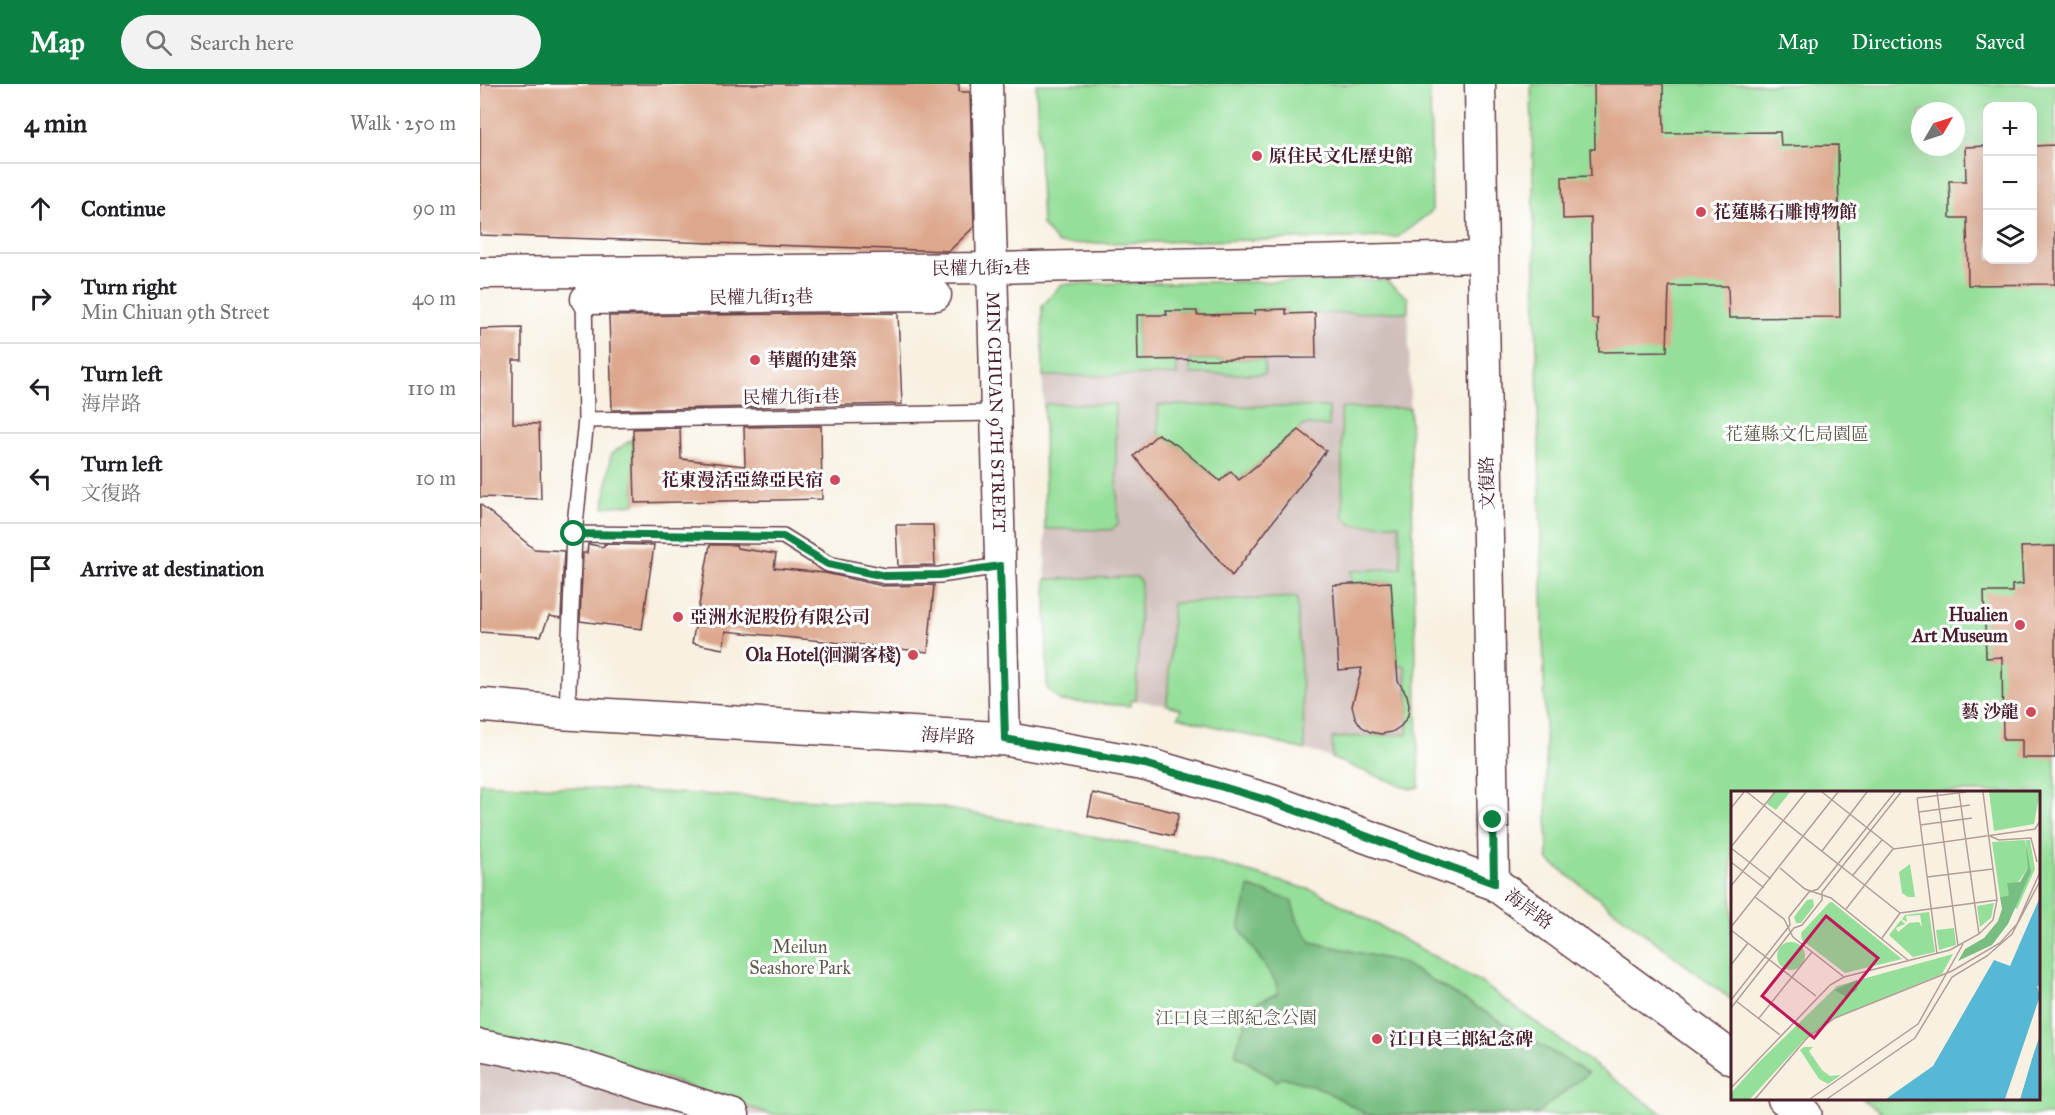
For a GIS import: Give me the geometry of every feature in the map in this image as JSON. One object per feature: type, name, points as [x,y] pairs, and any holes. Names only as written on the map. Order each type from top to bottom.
[{"type":"main road","name":"海岸路","points":[[480,705],[567,713],[1005,739],[1145,764],[1236,791],[1371,836],[1494,883],[1731,1057]]},
{"type":"main road","points":[[1787,1100],[1806,1115]]},
{"type":"street","name":"MIN CHIUAN 9TH STREET","points":[[987,84],[1005,739]]},
{"type":"street","name":"文復路","points":[[1480,84],[1494,883]]},
{"type":"street","name":"民權九街2巷","points":[[480,273],[581,287],[992,268],[1483,257]]},
{"type":"street","name":"民權九街13巷","points":[[581,287],[936,295]]},
{"type":"street","points":[[480,1046],[575,1064],[734,1115]]},
{"type":"lane","points":[[567,713],[574,534],[586,420],[581,287]]},
{"type":"lane","name":"民權九街1巷","points":[[586,420],[996,413]]},
{"type":"lane","points":[[574,534],[783,537],[828,564],[885,576],[940,575],[1000,566]]},
{"type":"shaded area","points":[[1386,280],[1408,298],[1419,787],[1410,789],[1320,754],[1178,717],[1181,709],[1167,705],[1132,700],[1130,706],[1060,701],[1047,688],[1042,306],[1062,284]]},
{"type":"shaded area","points":[[480,1027],[789,1115],[480,1115]]},
{"type":"green space","points":[[1036,84],[1430,84],[1432,211],[1398,237],[1058,244],[1042,225]]},
{"type":"green space","name":"花蓮縣文化局園區","points":[[1531,84],[2055,84],[2055,1115],[1885,1115],[1864,1100],[2040,1100],[2040,791],[1731,791],[1731,999],[1548,860]]},
{"type":"green space","points":[[1386,280],[1408,298],[1408,312],[1286,314],[1286,309],[1255,310],[1255,314],[1197,315],[1196,311],[1167,311],[1167,315],[1137,315],[1138,360],[1176,360],[1177,375],[1043,376],[1042,306],[1062,284]]},
{"type":"green space","points":[[1264,359],[1265,374],[1190,374],[1190,360]]},
{"type":"green space","points":[[1044,404],[1115,404],[1118,524],[1111,530],[1045,529]]},
{"type":"green space","points":[[1158,405],[1329,407],[1329,426],[1304,425],[1239,480],[1230,471],[1220,481],[1177,445],[1158,434]]},
{"type":"green space","points":[[1341,408],[1410,408],[1419,787],[1410,789],[1333,759],[1332,738],[1407,734],[1409,705],[1405,666],[1397,666],[1391,582],[1351,584],[1351,571],[1401,568],[1399,524],[1352,525],[1343,516]]},
{"type":"green space","points":[[633,439],[635,504],[604,507],[611,454]]},
{"type":"green space","points":[[1137,577],[1141,582],[1136,700],[1131,700],[1130,706],[1060,701],[1047,688],[1046,579]]},
{"type":"green space","points":[[1297,597],[1305,750],[1178,717],[1181,709],[1167,705],[1173,603]]},
{"type":"green space","name":"Meilun Seashore Park","points":[[480,783],[933,806],[1186,854],[1318,892],[1480,982],[1664,1115],[773,1115],[629,1066],[480,1045]]},
{"type":"green space","points":[[1249,887],[1291,900],[1298,922],[1311,942],[1401,962],[1588,1073],[1535,1115],[1368,1115],[1322,1089],[1283,1077],[1277,1081],[1235,1054],[1240,1035],[1256,1003],[1278,993],[1276,982],[1239,928]]},
{"type":"building","points":[[480,84],[959,84],[959,92],[970,92],[974,227],[949,251],[480,235]]},
{"type":"building","name":"花蓮縣石雕博物館","points":[[1594,84],[1663,84],[1664,133],[1780,132],[1781,146],[1838,145],[1840,317],[1729,318],[1728,286],[1669,286],[1667,351],[1599,352],[1598,319],[1592,319],[1591,218],[1563,219],[1562,177],[1591,176],[1590,149],[1595,149]]},
{"type":"building","points":[[2055,145],[2055,284],[1968,285],[1967,218],[1950,218],[1949,181],[1966,181],[1965,147],[1983,146],[1983,264],[2037,264],[2037,146]]},
{"type":"building","points":[[1286,309],[1286,314],[1315,313],[1316,358],[1138,360],[1137,315],[1167,315],[1166,311],[1197,311],[1197,315],[1255,314],[1255,310]]},
{"type":"building","name":"華麗的建築","points":[[898,313],[902,404],[612,410],[609,316]]},
{"type":"building","points":[[522,328],[522,360],[513,360],[513,423],[539,424],[541,499],[480,497],[480,329]]},
{"type":"building","points":[[821,426],[822,499],[635,503],[633,429],[680,428],[681,459],[745,466],[744,427]]},
{"type":"building","points":[[1299,430],[1326,451],[1232,576],[1134,456],[1158,434],[1177,445],[1220,481],[1231,471],[1239,480]]},
{"type":"building","points":[[480,504],[534,549],[564,551],[561,618],[549,616],[541,636],[480,632]]},
{"type":"building","points":[[896,525],[933,525],[935,565],[898,566]]},
{"type":"building","points":[[588,544],[604,547],[604,544],[654,545],[642,629],[580,621],[583,553],[587,553]]},
{"type":"building","points":[[710,545],[736,545],[737,548],[776,554],[774,568],[825,573],[883,586],[934,585],[928,652],[726,631],[723,649],[692,643]]},
{"type":"building","name":"Hualien Art Museum","points":[[2055,546],[2055,758],[2022,758],[2022,740],[2003,740],[2002,657],[1986,658],[1984,592],[2012,592],[2012,585],[2023,584],[2021,547]]},
{"type":"building","points":[[1391,582],[1398,681],[1407,695],[1409,705],[1408,716],[1401,726],[1392,732],[1381,734],[1370,732],[1361,726],[1355,717],[1352,706],[1362,668],[1339,670],[1333,585]]},
{"type":"building","points":[[1093,793],[1179,813],[1173,836],[1088,816]]},
{"type":"place","name":"原住民文化歷史館","points":[[1257,156]]},
{"type":"place","name":"花蓮縣石雕博物館","points":[[1701,212]]},
{"type":"place","name":"華麗的建築","points":[[755,360]]},
{"type":"place","name":"花東漫活亞綠亞民宿","points":[[835,480]]},
{"type":"place","name":"亞洲水泥股份有限公司","points":[[678,617]]},
{"type":"place","name":"Hualien Art Museum","points":[[2020,625]]},
{"type":"place","name":"Ola Hotel(洄瀾客棧)","points":[[913,655]]},
{"type":"place","name":"藝 沙龍","points":[[2031,712]]},
{"type":"place","name":"江口良三郎紀念碑","points":[[1377,1039]]},
{"type":"route","points":[[574,534],[783,537],[828,564],[885,576],[940,575],[1000,566],[1005,739],[1145,764],[1270,801],[1371,836],[1494,883],[1493,820]]},
{"type":"park label","name":"江口良三郎紀念公園","points":[[1236,1018]]}]
